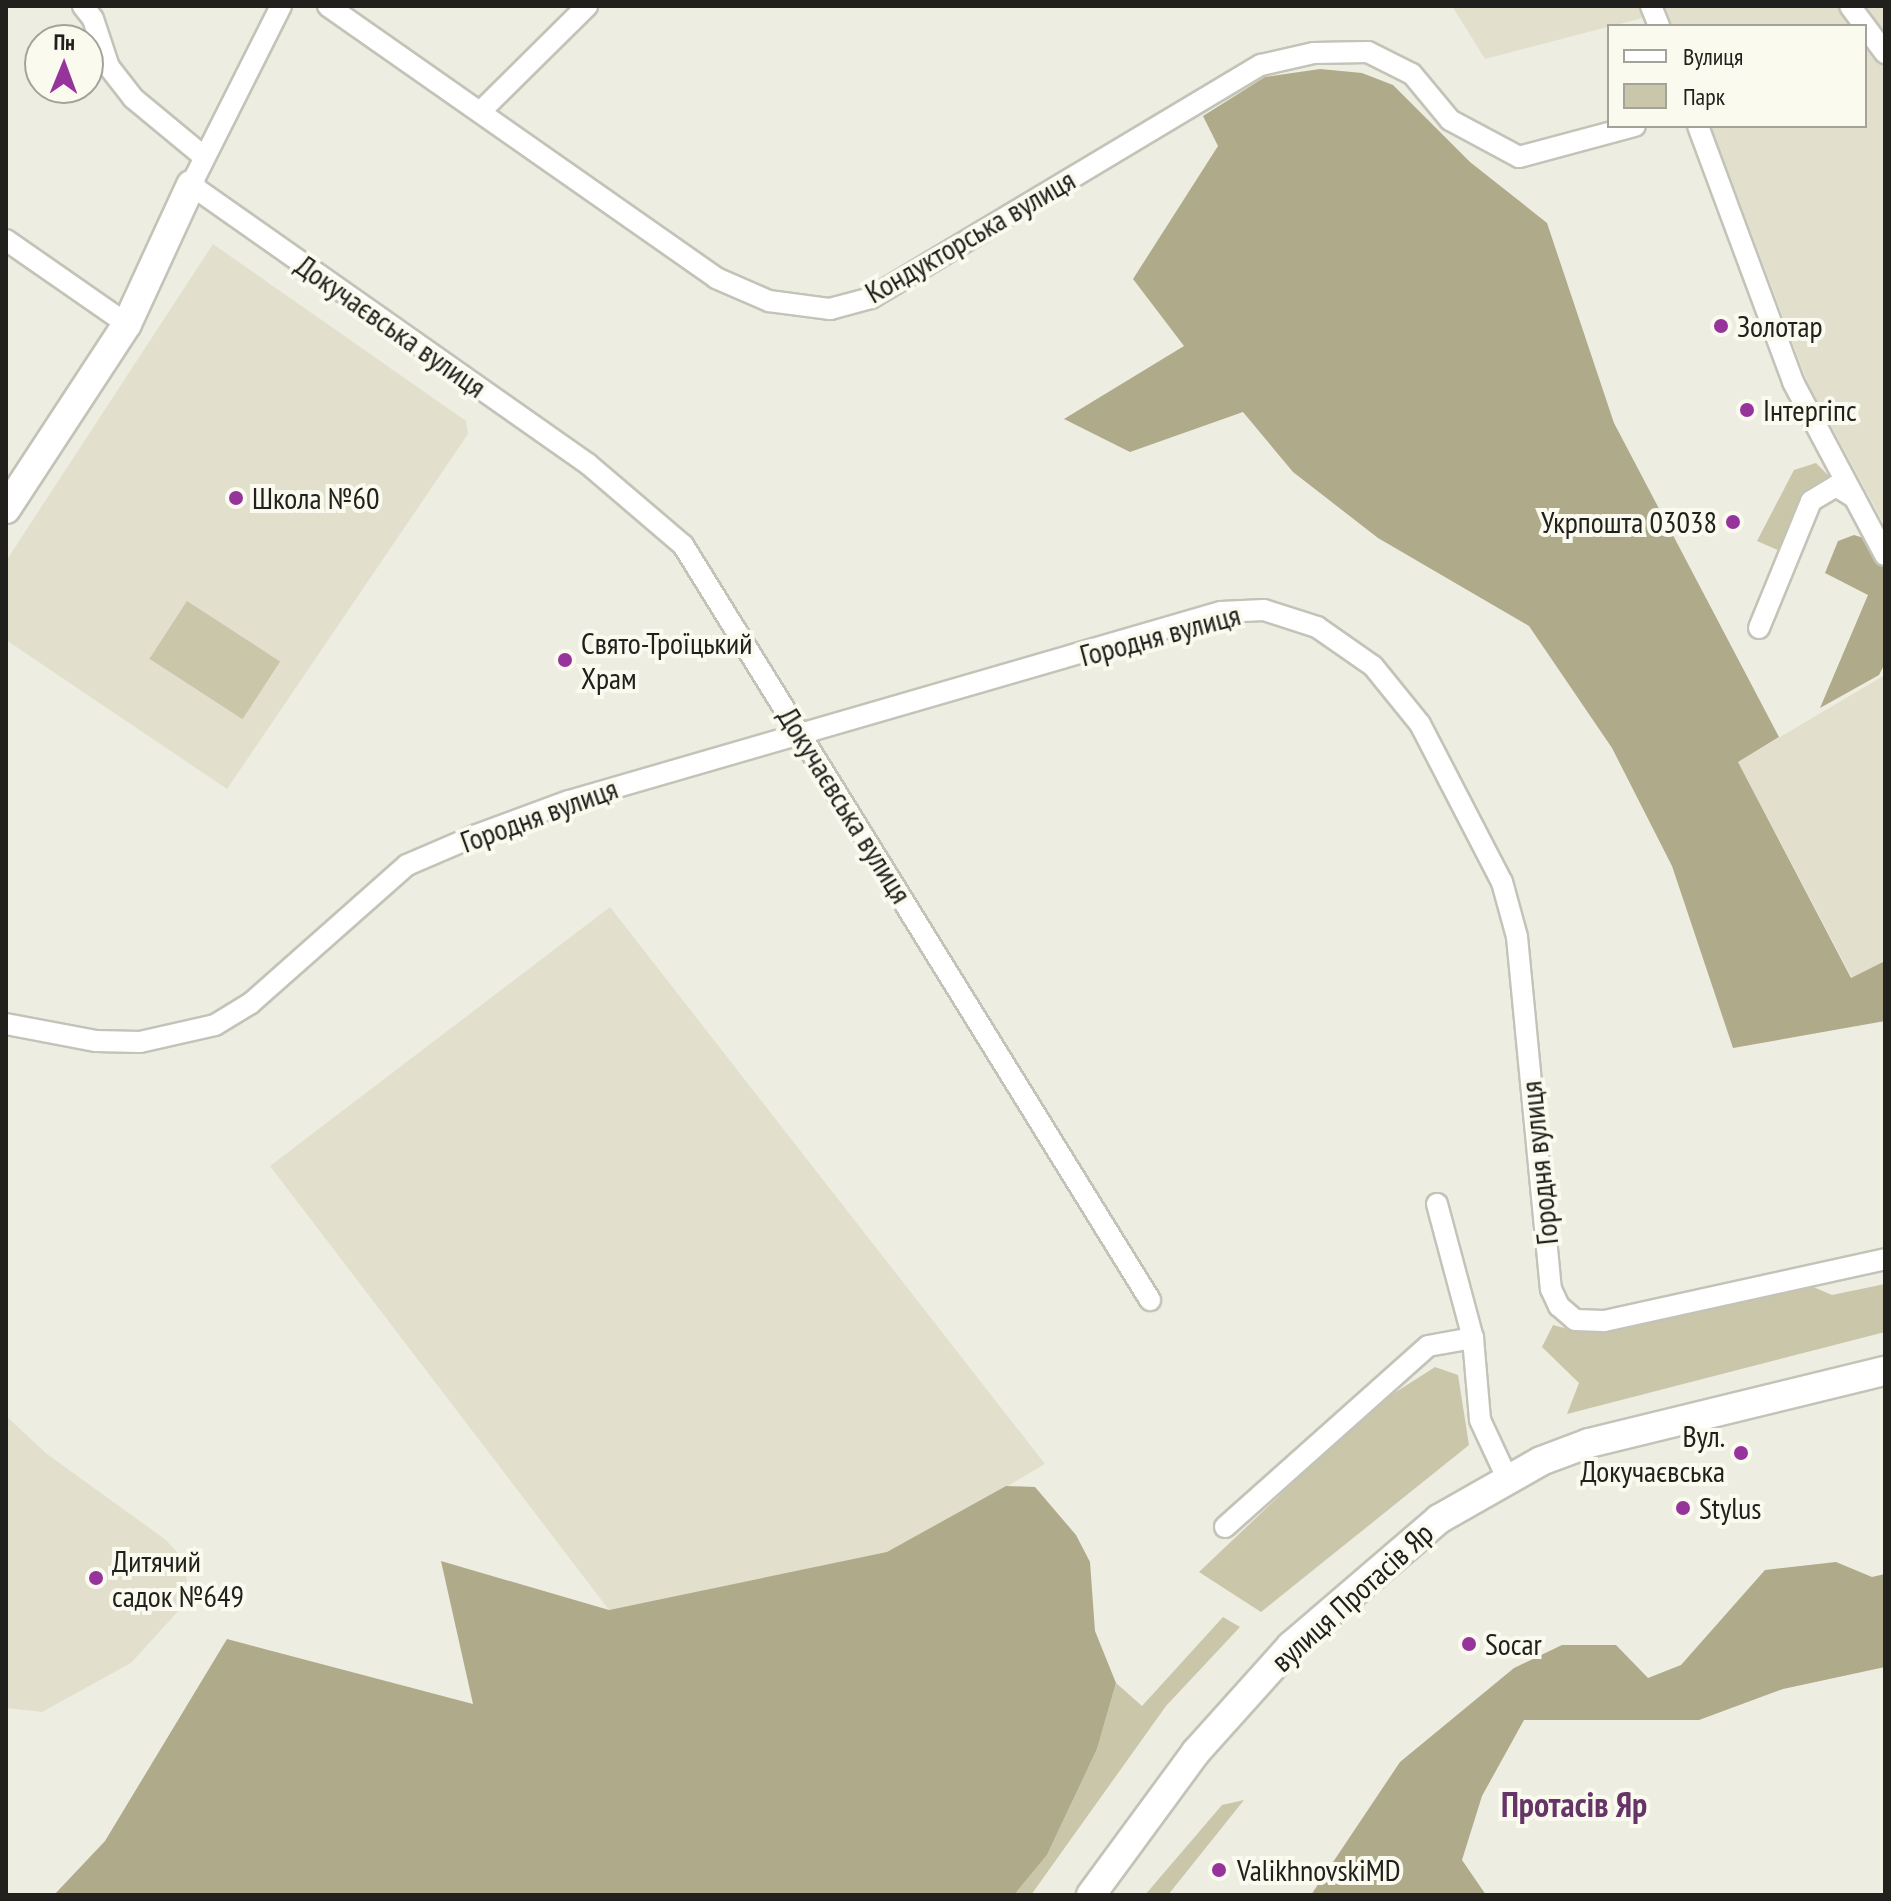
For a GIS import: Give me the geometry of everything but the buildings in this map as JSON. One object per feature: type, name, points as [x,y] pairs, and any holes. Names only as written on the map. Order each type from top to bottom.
[{"type":"main road","points":[[6,509],[127,324],[191,185]]},
{"type":"main road","name":"вулиця Протасів Яр","points":[[1091,1895],[1196,1752],[1291,1646],[1399,1549],[1507,1478],[1589,1443],[1885,1371]]},
{"type":"street","points":[[83,6],[93,19],[109,67],[133,98],[202,155]]},
{"type":"street","points":[[191,185],[202,155],[281,6]]},
{"type":"street","name":"Кондукторська вулиця","points":[[328,6],[482,110],[716,278],[769,301],[830,309],[871,298],[1261,65],[1314,53],[1368,52],[1412,74],[1450,120],[1519,157],[1628,128]]},
{"type":"street","points":[[482,110],[587,6]]},
{"type":"street","points":[[1850,6],[1863,24]]},
{"type":"street","points":[[1867,29],[1885,53]]},
{"type":"street","points":[[1699,128],[1793,382],[1885,555]]},
{"type":"street","name":"Докучаєвська вулиця","points":[[191,185],[588,464],[683,545],[803,736],[1078,1191],[1150,1300]]},
{"type":"street","points":[[6,240],[127,324]]},
{"type":"street","points":[[1759,628],[1811,501],[1836,486],[1855,498]]},
{"type":"street","name":"Городня вулиця","points":[[6,1024],[96,1041],[140,1042],[215,1025],[251,1003],[407,865],[569,801],[803,736],[1221,612],[1264,610],[1317,627],[1373,666],[1420,724],[1502,882],[1517,937],[1551,1289],[1559,1306],[1575,1320],[1604,1321],[1885,1259]]},
{"type":"street","points":[[1437,1204],[1473,1338],[1480,1420],[1507,1478]]},
{"type":"street","points":[[1225,1527],[1428,1346],[1473,1338]]},
{"type":"shaded area","points":[[1452,6],[1885,6],[1885,526],[1807,381],[1730,176],[1706,128],[1867,128],[1867,24],[1655,24],[1650,16],[1607,24],[1607,27],[1485,59]]},
{"type":"shaded area","points":[[1320,69],[1362,73],[1393,85],[1470,162],[1547,223],[1614,423],[1779,737],[1738,762],[1851,978],[1885,961],[1885,1021],[1733,1048],[1672,866],[1612,748],[1529,626],[1378,538],[1293,472],[1243,412],[1130,452],[1064,419],[1184,346],[1133,279],[1218,146],[1203,116],[1265,77]]},
{"type":"shaded area","name":"Школа №60","points":[[213,244],[466,421],[468,434],[227,789],[6,640],[6,561]]},
{"type":"shaded area","points":[[1854,535],[1870,540],[1885,568],[1885,663],[1879,675],[1820,708],[1868,595],[1825,573],[1838,541]]},
{"type":"shaded area","points":[[1885,675],[1885,961],[1852,978],[1738,762]]},
{"type":"shaded area","points":[[610,907],[1045,1464],[892,1554],[609,1610],[270,1166]]},
{"type":"shaded area","name":"Дитячий садок №649","points":[[6,1416],[47,1454],[166,1540],[183,1559],[190,1598],[131,1663],[42,1712],[6,1708]]},
{"type":"shaded area","points":[[1006,1486],[1035,1487],[1076,1535],[1090,1562],[1095,1631],[1116,1683],[1097,1749],[1047,1855],[1014,1895],[54,1895],[105,1841],[227,1639],[473,1704],[441,1561],[609,1610],[887,1552]]},
{"type":"shaded area","points":[[1836,1562],[1872,1577],[1885,1574],[1885,1667],[1783,1689],[1699,1720],[1524,1720],[1482,1796],[1462,1860],[1486,1895],[1311,1895],[1400,1762],[1514,1668],[1562,1645],[1616,1645],[1648,1678],[1681,1665],[1765,1570]]},
{"type":"green space","points":[[1816,463],[1829,476],[1805,493],[1780,551],[1757,541],[1794,470]]},
{"type":"green space","points":[[187,601],[280,661],[243,719],[149,659]]},
{"type":"green space","points":[[1885,1284],[1885,1332],[1567,1414],[1579,1383],[1542,1347],[1553,1325],[1579,1332],[1811,1286],[1832,1295]]},
{"type":"green space","points":[[1435,1367],[1458,1375],[1469,1445],[1261,1612],[1199,1572],[1374,1406]]},
{"type":"green space","points":[[1223,1617],[1240,1627],[1166,1706],[1031,1895],[1014,1895],[1047,1855],[1097,1749],[1116,1683],[1142,1706]]},
{"type":"green space","points":[[1244,1800],[1168,1895],[1145,1895],[1222,1805]]},
{"type":"place","name":"Золотар","points":[[1721,326]]},
{"type":"place","name":"Інтергіпс","points":[[1747,410]]},
{"type":"place","name":"Школа №60","points":[[236,498]]},
{"type":"place","name":"Укрпошта 03038","points":[[1733,522]]},
{"type":"place","name":"Свято-Троїцький Храм","points":[[565,660]]},
{"type":"place","name":"Вул. Докучаєвська","points":[[1741,1453]]},
{"type":"place","name":"Stylus","points":[[1683,1508]]},
{"type":"place","name":"Дитячий садок №649","points":[[96,1578]]},
{"type":"place","name":"Socar","points":[[1469,1644]]},
{"type":"place","name":"ValikhnovskiMD","points":[[1219,1870]]},
{"type":"district","name":"Протасів Яр","points":[[1574,1805]]}]
